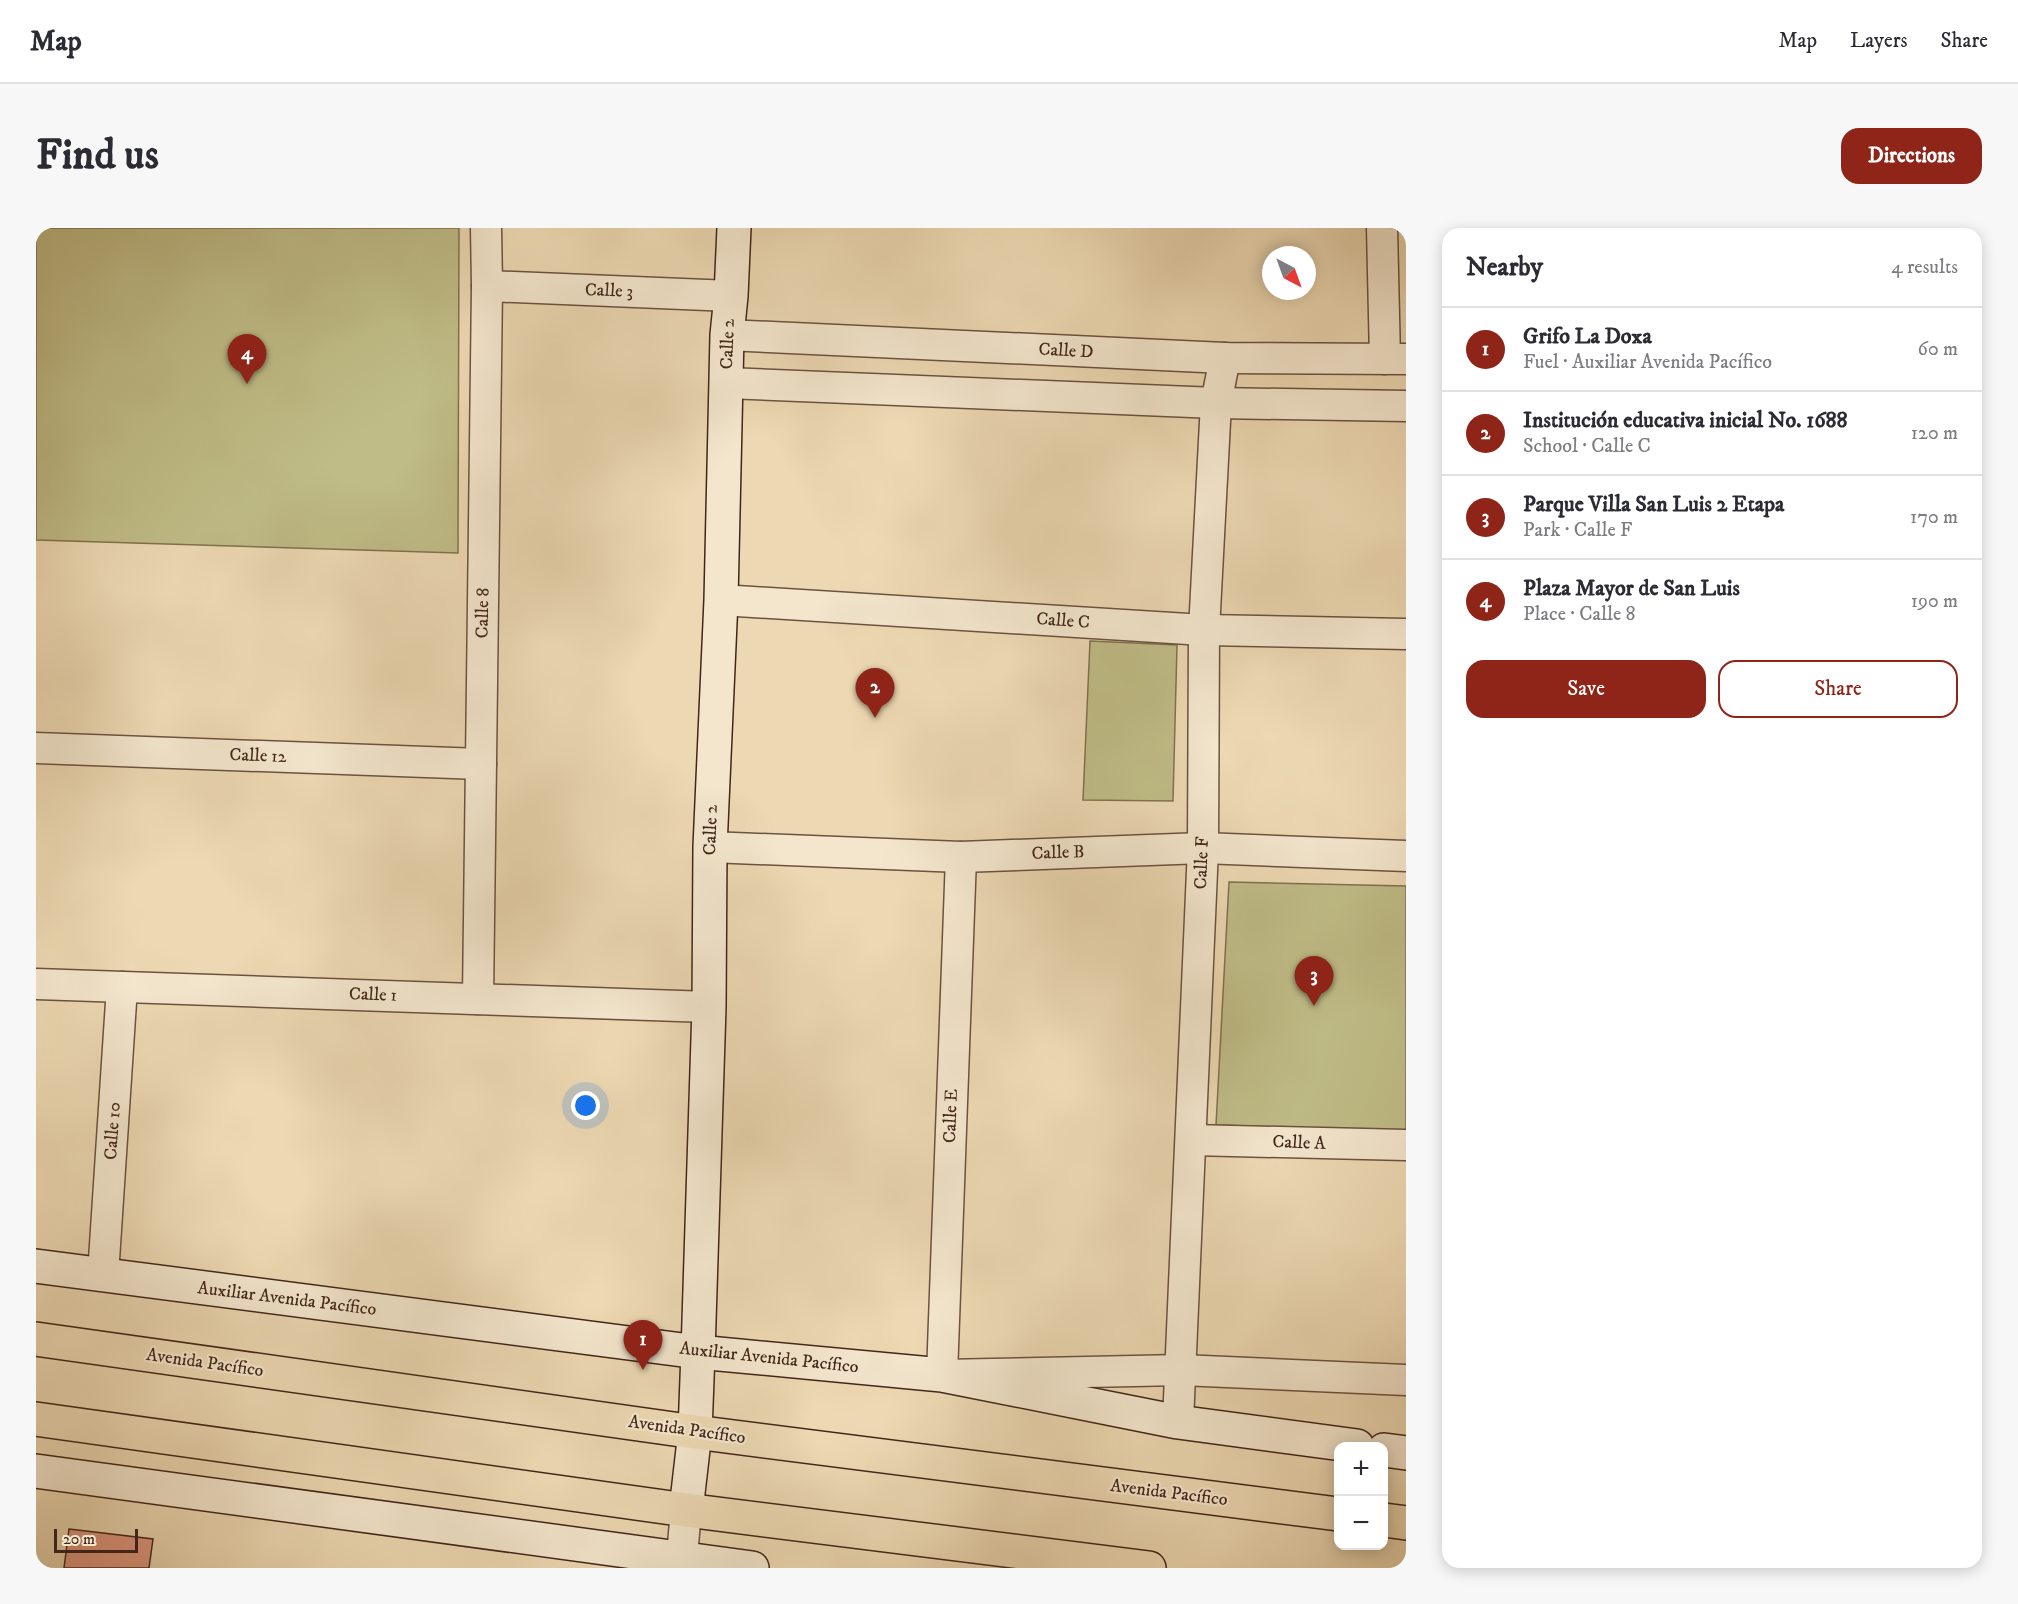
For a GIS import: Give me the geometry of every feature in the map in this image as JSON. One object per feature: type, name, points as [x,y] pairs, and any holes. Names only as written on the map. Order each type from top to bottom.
[{"type":"main road","name":"Calle 2","points":[[686,1510],[695,1432],[698,1352],[709,1007],[710,847],[721,600],[727,335],[734,228]]},
{"type":"main road","name":"Auxiliar Avenida Pacífico","points":[[36,1266],[698,1352],[942,1376],[1178,1422],[1334,1443]]},
{"type":"main road","name":"Avenida Pacífico","points":[[36,1339],[695,1432],[1334,1513]]},
{"type":"main road","points":[[36,1419],[686,1510],[1149,1568]]},
{"type":"main road","points":[[1388,1451],[1406,1453]]},
{"type":"main road","points":[[36,1471],[682,1563],[752,1568]]},
{"type":"main road","points":[[1388,1521],[1406,1523]]},
{"type":"street","name":"Calle 8","points":[[478,999],[486,228]]},
{"type":"street","points":[[1382,228],[1395,359]]},
{"type":"street","name":"Calle 3","points":[[487,286],[731,296]]},
{"type":"street","name":"Calle D","points":[[727,335],[1225,358],[1395,359]]},
{"type":"street","name":"Calle F","points":[[1178,1422],[1203,848],[1204,630],[1216,403],[1225,358]]},
{"type":"street","points":[[727,383],[1216,403],[1406,406]]},
{"type":"street","name":"Calle C","points":[[721,600],[1204,630],[1406,634]]},
{"type":"street","name":"Calle 12","points":[[36,748],[481,764]]},
{"type":"street","name":"Calle B","points":[[710,847],[961,857],[1203,848],[1406,855]]},
{"type":"street","name":"Calle E","points":[[942,1376],[961,857]]},
{"type":"street","name":"Calle 1","points":[[36,984],[709,1007]]},
{"type":"street","name":"Calle 10","points":[[103,1275],[122,987]]},
{"type":"street","name":"Calle A","points":[[1191,1140],[1406,1145]]},
{"type":"street","points":[[942,1376],[1181,1370],[1406,1380]]},
{"type":"street","points":[[682,1563],[686,1510]]},
{"type":"shaded area","points":[[36,228],[459,228],[458,553],[36,540]]},
{"type":"shaded area","points":[[1090,641],[1177,645],[1173,801],[1083,800]]},
{"type":"shaded area","points":[[1229,882],[1406,886],[1406,1131],[1216,1125]]},
{"type":"building","points":[[69,1529],[153,1539],[149,1568],[64,1568]]},
{"type":"place","name":"Plaza Mayor de San Luis","points":[[247,384]]},
{"type":"place","name":"Institución educativa inicial No. 1688","points":[[875,718]]},
{"type":"place","name":"Parque Villa San Luis 2 Etapa","points":[[1314,1006]]},
{"type":"place","name":"Grifo La Doxa","points":[[643,1370]]}]
